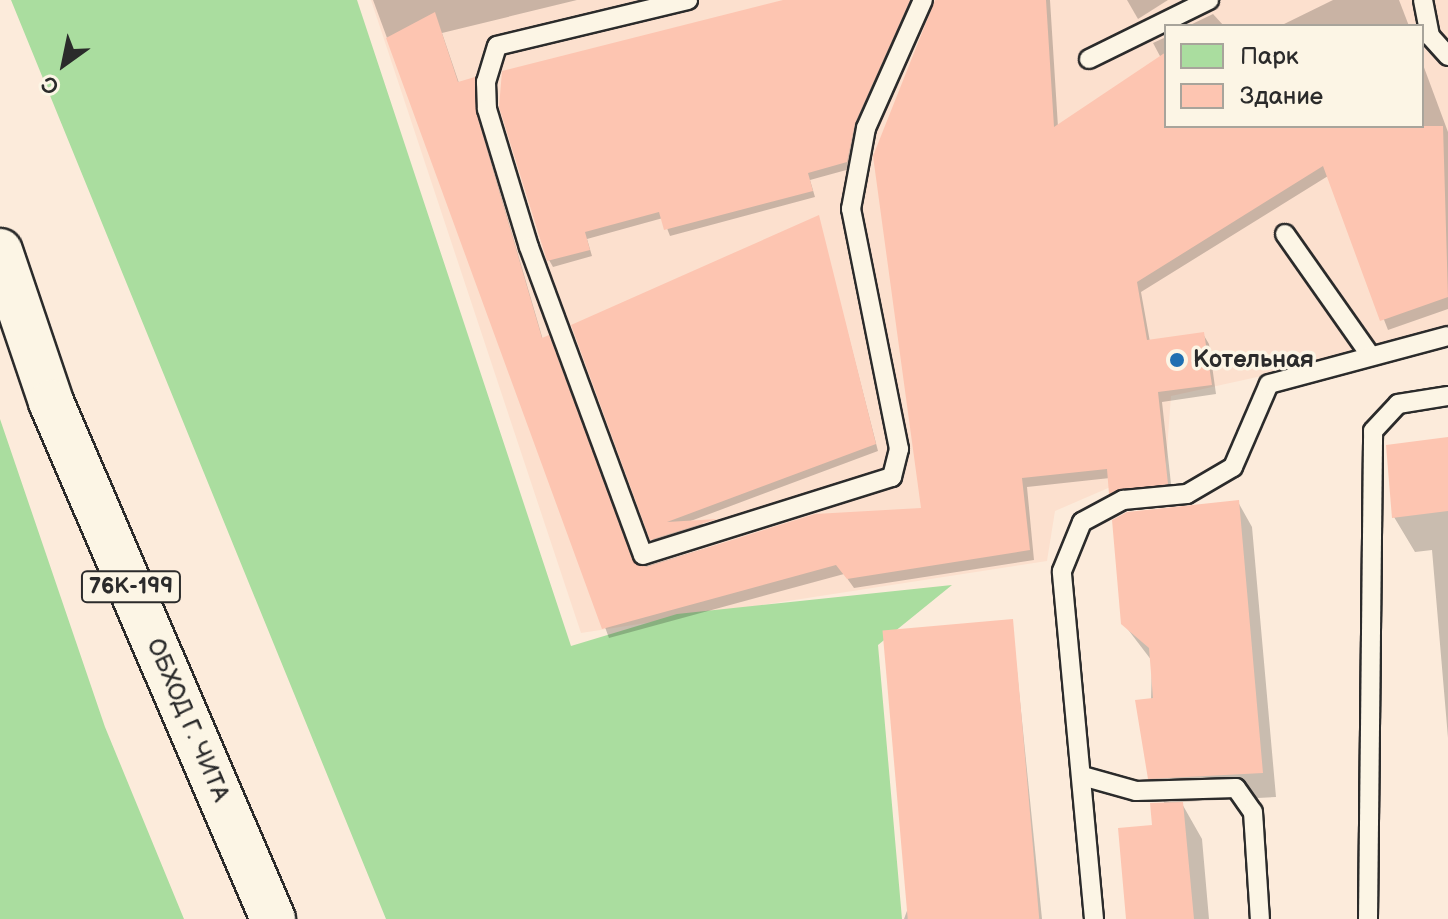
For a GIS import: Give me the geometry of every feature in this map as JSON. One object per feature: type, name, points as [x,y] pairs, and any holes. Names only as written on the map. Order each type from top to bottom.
[{"type":"highway","name":"ОБХОД Г. ЧИТА","points":[[0,251],[51,402],[273,919]]},
{"type":"lane","points":[[688,0],[497,46],[486,82],[487,109],[529,247],[643,555],[892,477],[899,449],[851,209],[866,128],[923,0]]},
{"type":"lane","points":[[1089,59],[1209,0]]},
{"type":"lane","points":[[1423,0],[1430,36],[1448,56]]},
{"type":"lane","points":[[1285,234],[1370,355]]},
{"type":"lane","points":[[1094,919],[1086,777],[1062,571],[1082,522],[1123,500],[1198,487],[1233,467],[1269,384],[1448,336]]},
{"type":"lane","points":[[1368,919],[1373,431],[1398,404],[1448,396]]},
{"type":"lane","points":[[1086,777],[1136,791],[1236,788],[1253,812],[1260,919]]},
{"type":"shaded area","points":[[371,0],[1448,0],[1448,335],[1171,396],[1166,463],[1055,511],[1047,561],[581,633]]},
{"type":"green space","points":[[11,0],[357,0],[571,646],[677,614],[952,585],[878,645],[902,919],[386,919]]},
{"type":"green space","points":[[0,419],[105,727],[184,919],[0,919]]},
{"type":"building","points":[[783,0],[910,0],[855,123],[847,162],[808,173],[813,191],[664,230],[659,212],[585,232],[590,250],[547,261],[499,107],[502,71]]},
{"type":"building","points":[[935,0],[1046,0],[1054,127],[1164,53],[1164,128],[1443,126],[1448,297],[1380,321],[1323,166],[1137,282],[1147,340],[1204,332],[1212,385],[1158,392],[1168,484],[1109,494],[1107,469],[1022,478],[1030,550],[847,579],[836,565],[602,629],[386,38],[435,12],[458,82],[475,77],[476,112],[542,338],[549,335],[632,559],[646,567],[815,514],[921,508],[873,156]]},
{"type":"building","points":[[819,215],[876,444],[667,522],[717,519],[650,540],[571,325]]},
{"type":"building","points":[[1448,437],[1448,511],[1392,518],[1386,445]]},
{"type":"building","points":[[1239,500],[1263,773],[1148,779],[1135,700],[1153,698],[1149,648],[1121,624],[1112,520],[1127,512]]},
{"type":"building","points":[[1013,619],[1039,919],[908,919],[882,630]]},
{"type":"building","points":[[1183,802],[1194,919],[1126,919],[1118,828],[1152,825],[1150,803]]},
{"type":"place","name":"Котельная","points":[[1177,360]]}]
